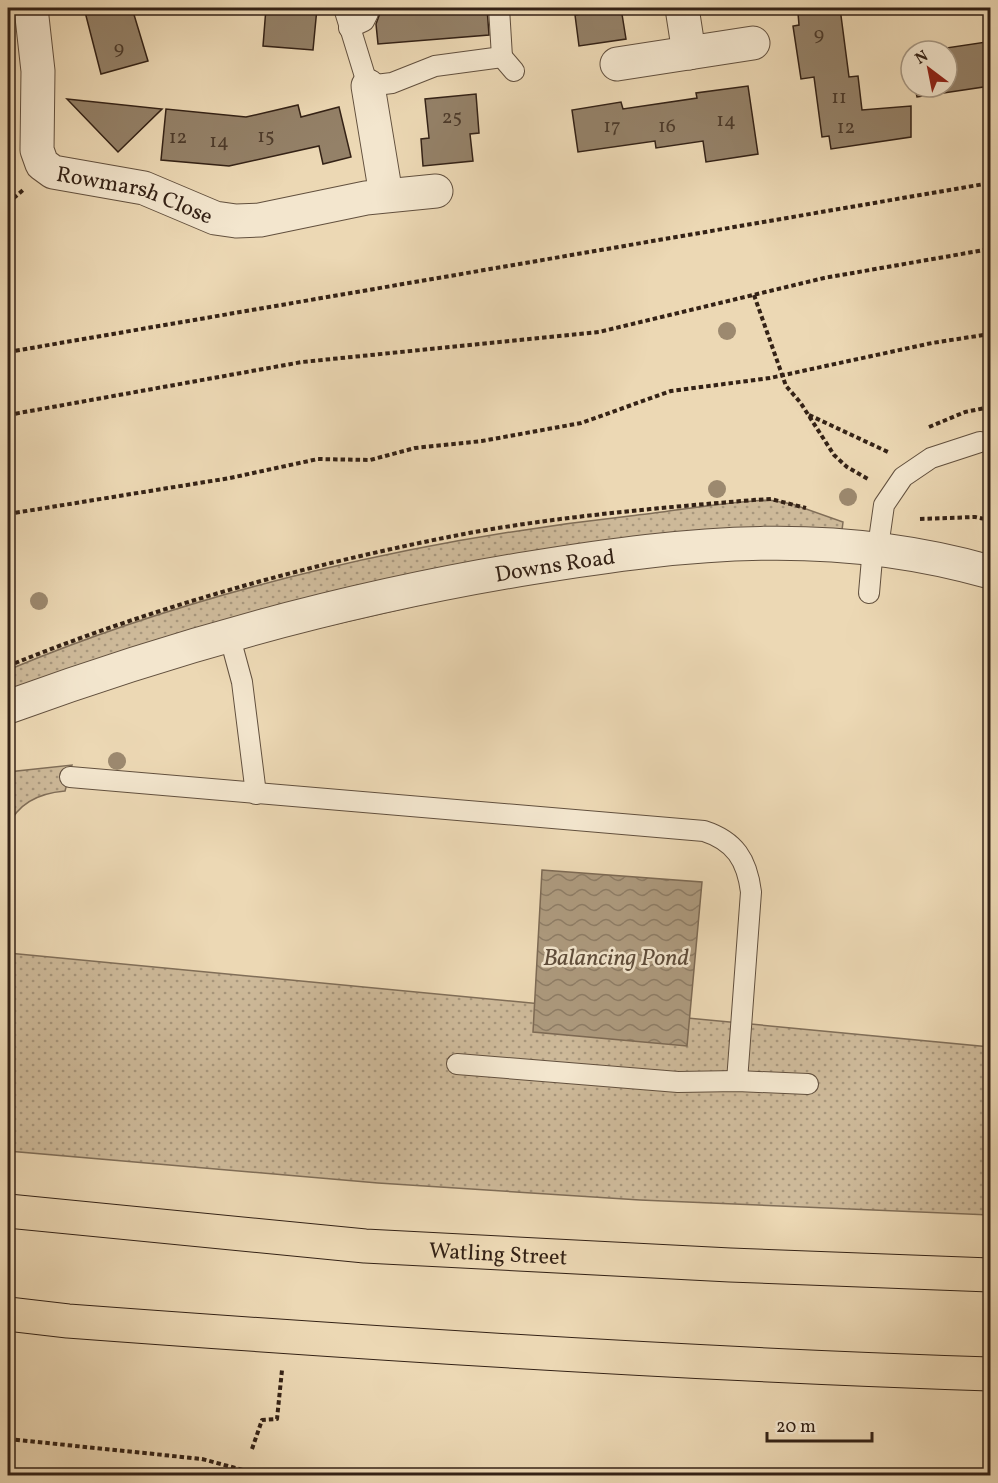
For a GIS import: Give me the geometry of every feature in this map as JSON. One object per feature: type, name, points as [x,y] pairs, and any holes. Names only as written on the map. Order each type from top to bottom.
[{"type":"highway","name":"Watling Street","points":[[8,1211],[365,1246],[730,1265],[990,1275]]},
{"type":"highway","points":[[8,1314],[285,1337],[752,1366],[990,1374]]},
{"type":"street","name":"Rowmarsh Close","points":[[31,8],[39,71],[37,150],[47,169],[154,190],[216,218],[237,221],[260,220],[386,195],[436,191]]},
{"type":"street","points":[[682,8],[690,53]]},
{"type":"street","points":[[616,64],[753,43]]},
{"type":"street","points":[[368,86],[386,195]]},
{"type":"street","name":"Downs Road","points":[[8,707],[229,634],[423,587],[585,560],[737,543],[815,542],[875,547],[934,556],[990,572]]},
{"type":"lane","points":[[344,8],[368,86],[392,83],[435,66],[508,64],[499,8]]},
{"type":"lane","points":[[349,28],[364,21],[368,13]]},
{"type":"lane","points":[[869,593],[875,547],[884,505],[903,477],[931,458],[980,442]]},
{"type":"lane","points":[[229,634],[242,682],[256,794]]},
{"type":"lane","points":[[70,777],[704,831],[725,838],[749,870],[751,892],[737,1081]]},
{"type":"lane","points":[[457,1064],[678,1082],[737,1081],[808,1084]]},
{"type":"path","points":[[8,352],[990,183]]},
{"type":"path","points":[[8,415],[302,362],[599,332],[824,278],[990,249]]},
{"type":"path","points":[[754,295],[788,388],[834,455],[853,472],[868,480]]},
{"type":"path","points":[[8,514],[230,478],[318,459],[370,460],[415,448],[493,439],[581,423],[671,391],[783,376],[932,343],[990,334]]},
{"type":"path","points":[[808,415],[888,452]]},
{"type":"path","points":[[252,1449],[262,1420],[277,1418],[285,1337]]},
{"type":"path","points":[[8,1439],[202,1459],[243,1470],[252,1476]]},
{"type":"shaded area","points":[[769,500],[792,504],[843,522],[842,530],[751,529],[8,699],[8,670],[157,615],[313,571],[472,538],[551,526]]},
{"type":"shaded area","points":[[72,765],[65,791],[31,800],[12,818],[8,827],[8,772]]},
{"type":"shaded area","points":[[8,953],[990,1047],[990,1215],[640,1200],[378,1183],[8,1151]]},
{"type":"water","name":"Balancing Pond","points":[[542,870],[702,882],[687,1046],[533,1032]]},
{"type":"building","points":[[84,8],[132,8],[148,61],[101,74]]},
{"type":"building","points":[[266,8],[317,8],[313,50],[263,46]]},
{"type":"building","points":[[378,8],[487,8],[489,35],[378,44],[376,24],[380,13]]},
{"type":"building","points":[[621,8],[626,39],[579,46],[575,15]]},
{"type":"building","points":[[840,8],[849,77],[858,76],[862,110],[911,106],[911,137],[831,149],[829,136],[822,137],[814,77],[801,79],[793,26],[799,25],[798,13]]},
{"type":"building","points":[[986,42],[990,86],[959,91],[959,46]]},
{"type":"building","points":[[748,86],[758,154],[706,162],[703,141],[656,148],[655,141],[578,152],[572,110],[621,102],[623,109],[697,98],[696,93]]},
{"type":"building","points":[[476,94],[479,133],[470,134],[473,161],[423,166],[421,139],[429,138],[425,99]]},
{"type":"building","points":[[67,99],[162,109],[118,152]]},
{"type":"building","points":[[298,105],[301,117],[339,107],[351,157],[323,164],[319,146],[229,166],[161,160],[166,109],[246,117]]}]
